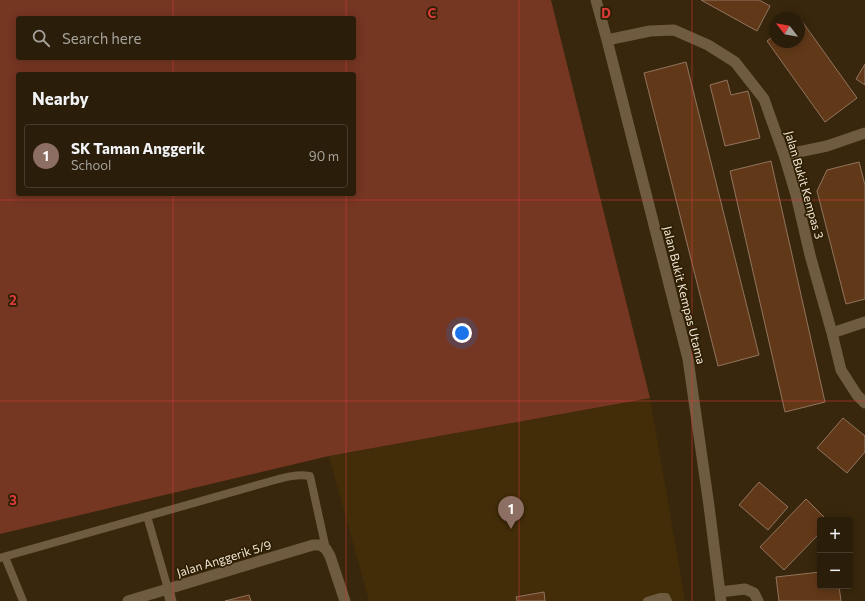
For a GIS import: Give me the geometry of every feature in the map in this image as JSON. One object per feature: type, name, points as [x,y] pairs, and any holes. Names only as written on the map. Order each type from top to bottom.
[{"type":"street","name":"Jalan Bukit Kempas Utama","points":[[596,0],[608,40],[688,359],[720,596]]},
{"type":"street","name":"Jalan Bukit Kempas 3","points":[[608,40],[650,31],[674,30],[708,45],[735,62],[764,99],[784,155],[796,195],[810,255],[841,370],[857,395],[865,403]]},
{"type":"street","points":[[784,155],[827,146],[865,133]]},
{"type":"street","points":[[832,333],[865,322]]},
{"type":"street","name":"Jalan Anggerik 5/9","points":[[128,601],[313,545],[320,545],[326,549]]},
{"type":"street","points":[[326,549],[330,556],[345,601]]},
{"type":"street","points":[[168,589],[171,601]]},
{"type":"street","points":[[720,596],[745,589],[754,593],[758,601]]},
{"type":"lane","points":[[23,601],[2,557],[288,476],[310,476],[326,549]]},
{"type":"lane","points":[[147,516],[168,589]]},
{"type":"lane","points":[[647,601],[660,597],[666,597],[668,601]]},
{"type":"shaded area","points":[[0,0],[551,0],[650,398],[329,456],[0,534]]},
{"type":"shaded area","points":[[650,398],[685,601],[369,601],[329,456]]},
{"type":"building","points":[[701,0],[759,0],[770,6],[757,31]]},
{"type":"building","points":[[805,25],[857,98],[825,122],[772,48],[805,48]]},
{"type":"building","points":[[686,62],[759,355],[718,366],[644,73]]},
{"type":"building","points":[[865,64],[865,85],[856,79]]},
{"type":"building","points":[[727,80],[731,95],[748,91],[760,138],[725,146],[710,85]]},
{"type":"building","points":[[771,161],[825,402],[785,412],[730,171]]},
{"type":"building","points":[[859,162],[865,185],[865,299],[846,304],[817,191],[827,170]]},
{"type":"building","points":[[843,418],[865,436],[865,452],[847,473],[817,448]]},
{"type":"building","points":[[759,482],[788,507],[768,530],[739,505]]},
{"type":"building","points":[[806,499],[824,517],[817,517],[817,536],[784,570],[760,547]]},
{"type":"building","points":[[817,572],[817,589],[839,589],[841,601],[779,601],[776,577]]},
{"type":"building","points":[[544,592],[545,601],[517,601],[516,597]]},
{"type":"building","points":[[249,595],[251,601],[225,601]]},
{"type":"place","name":"SK Taman Anggerik","points":[[511,529]]}]
